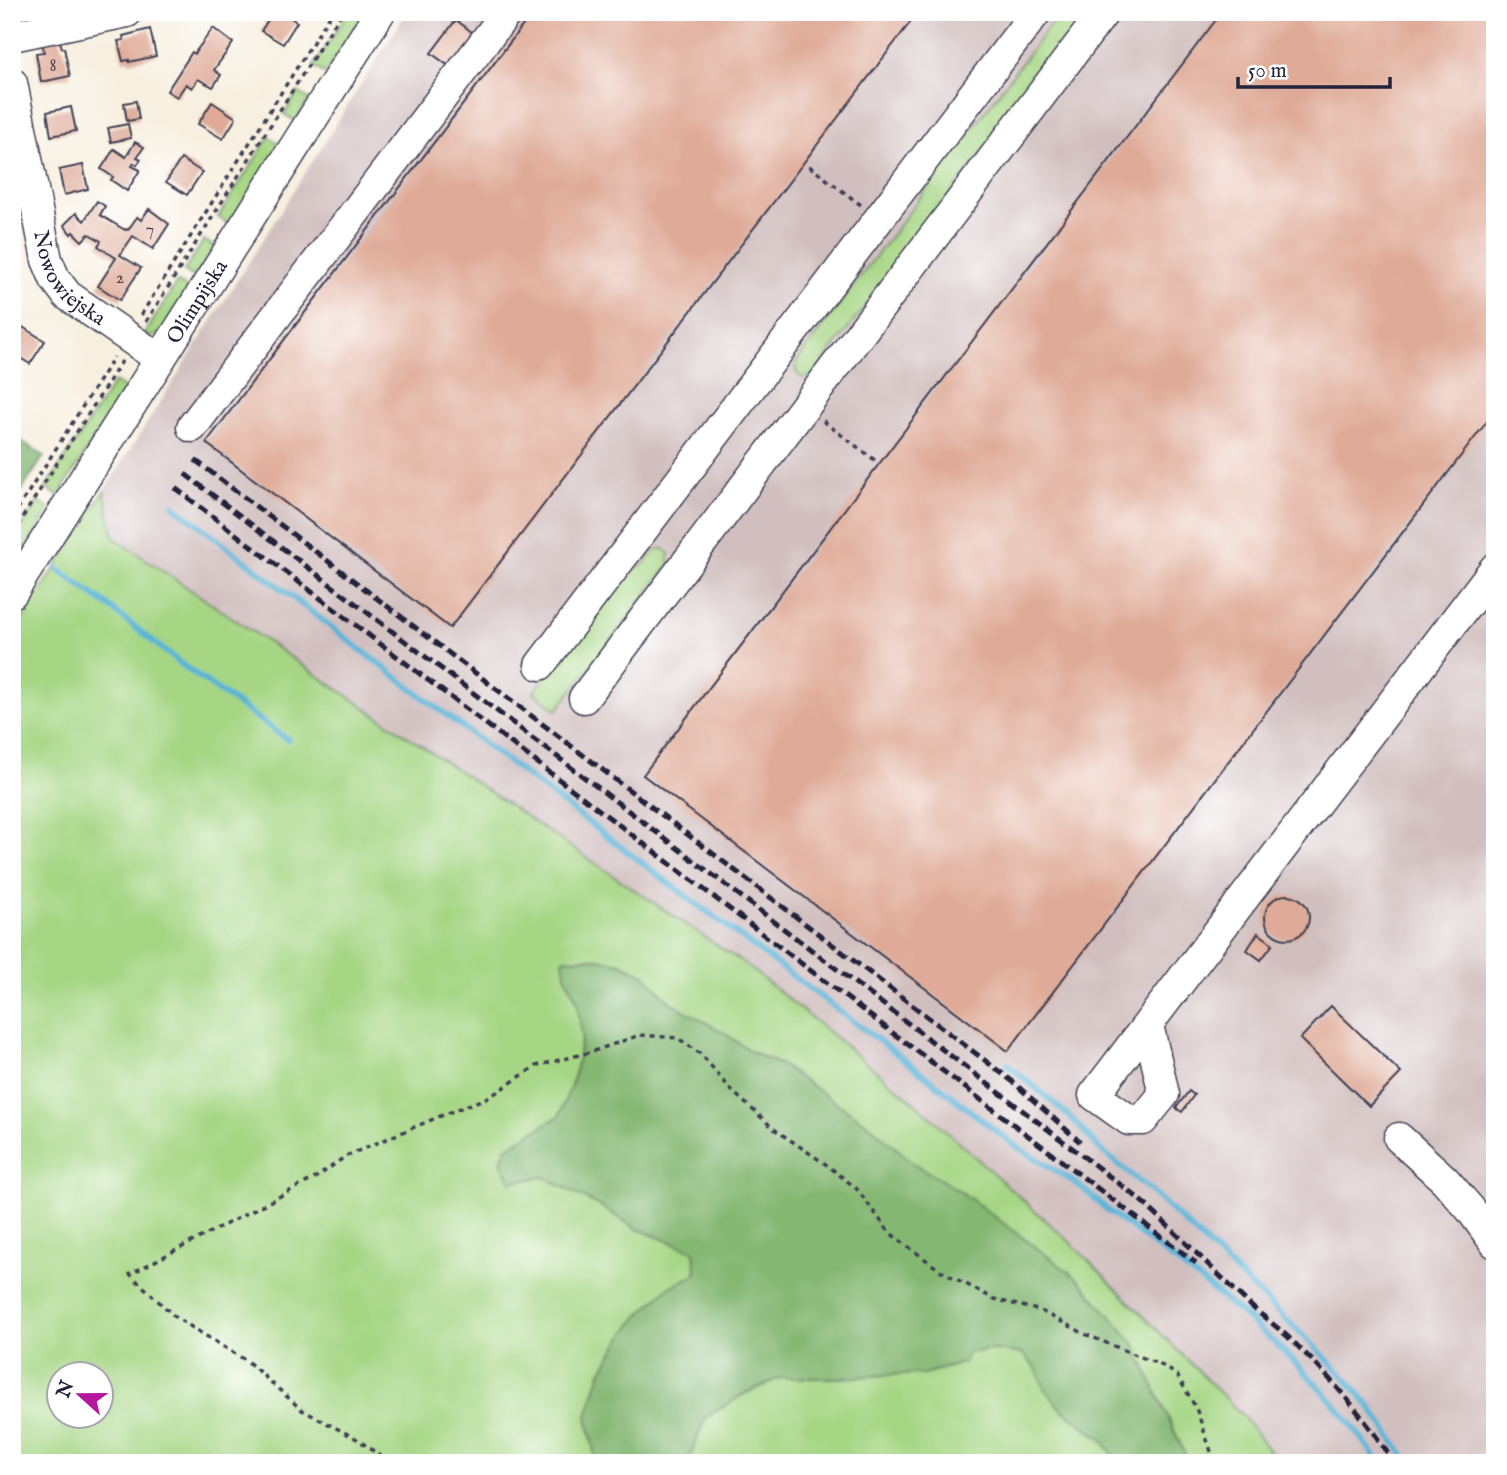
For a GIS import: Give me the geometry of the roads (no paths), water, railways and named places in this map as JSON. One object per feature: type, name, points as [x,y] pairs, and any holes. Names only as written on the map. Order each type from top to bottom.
[{"type":"street","points":[[12,36],[127,12]]},
{"type":"street","name":"Olimpijska","points":[[12,593],[380,12]]},
{"type":"street","points":[[192,427],[507,12]]},
{"type":"street","points":[[540,665],[1036,12]]},
{"type":"street","points":[[584,698],[1104,12]]},
{"type":"street","name":"Nowowiejska","points":[[12,83],[47,260],[55,279],[67,295],[160,359]]},
{"type":"street","points":[[1148,1024],[1495,568]]},
{"type":"street","points":[[1399,1138],[1445,1180],[1495,1243]]},
{"type":"waterway","points":[[173,505],[1013,1144],[1078,1185],[1222,1298],[1291,1358],[1323,1391],[1379,1463]]},
{"type":"waterway","points":[[57,569],[185,667],[288,740]]},
{"type":"waterway","points":[[1007,1064],[1069,1116],[1103,1152],[1151,1191],[1316,1348],[1371,1408],[1409,1463]]},
{"type":"railway","points":[[195,460],[1012,1081],[1080,1142]]},
{"type":"railway","points":[[185,474],[1138,1198],[1317,1365],[1358,1412],[1394,1463]]},
{"type":"railway","points":[[175,488],[1196,1263]]}]
